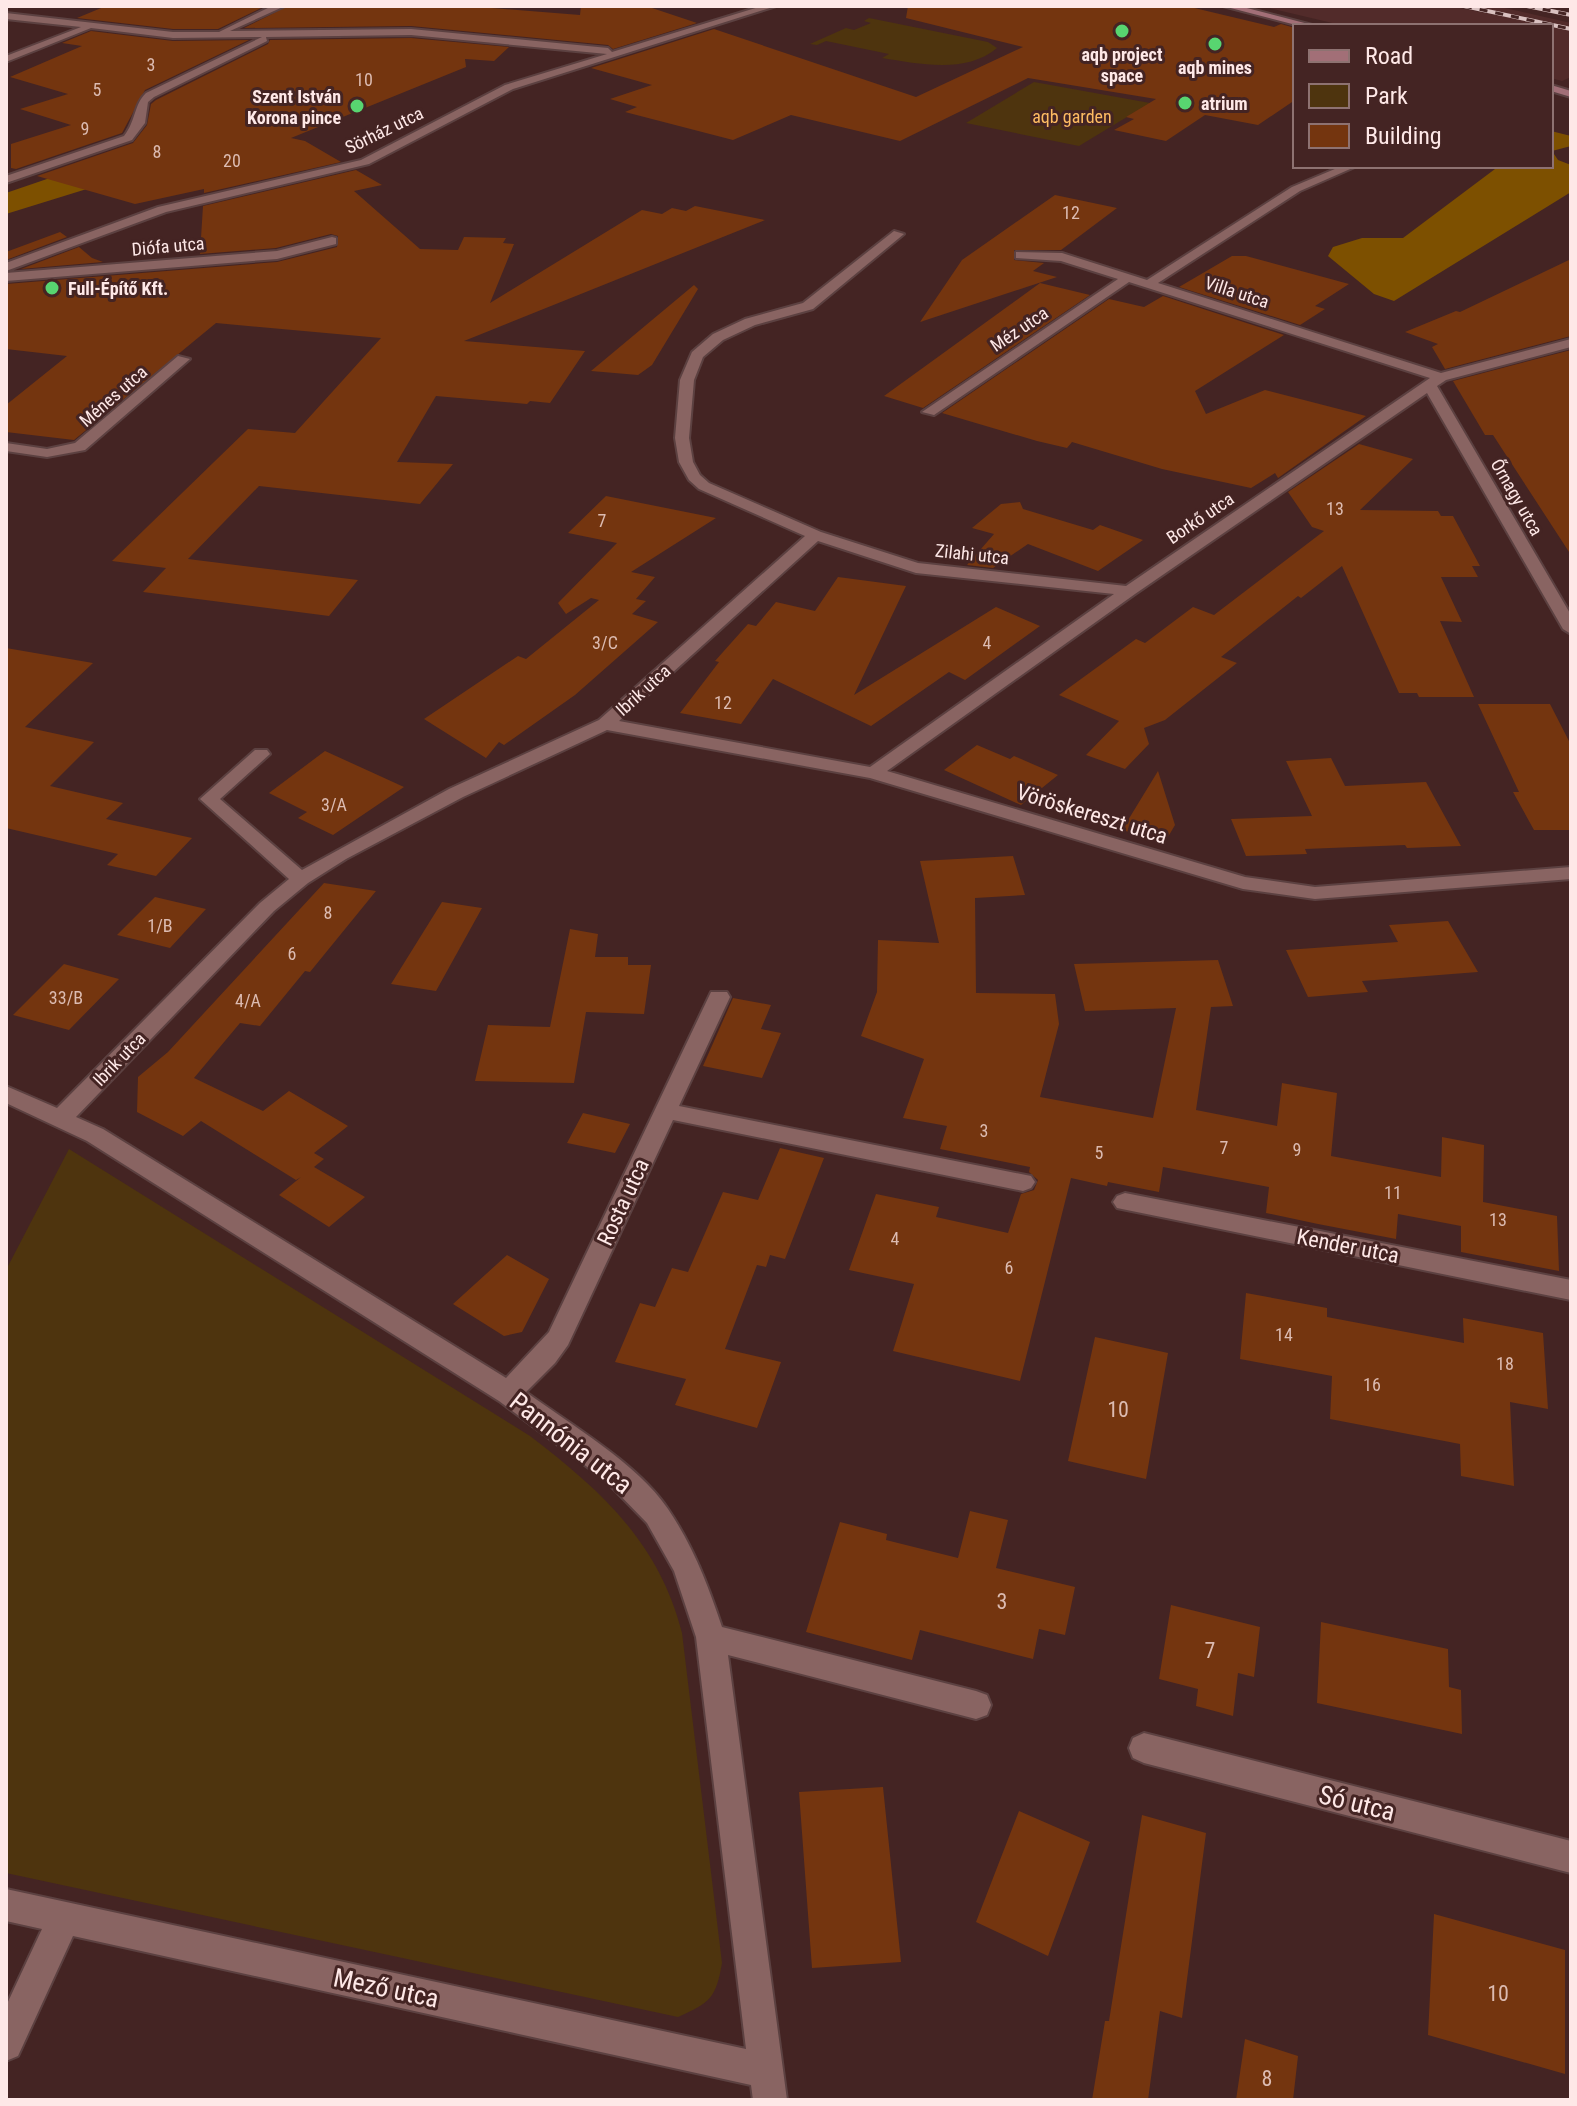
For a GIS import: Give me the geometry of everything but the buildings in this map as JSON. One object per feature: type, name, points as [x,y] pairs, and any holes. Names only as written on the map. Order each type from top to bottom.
[{"type":"main road","points":[[1228,6],[1303,24]]},
{"type":"street","points":[[216,36],[280,6]]},
{"type":"street","name":"Sörház utca","points":[[6,267],[162,209],[365,162],[493,93],[771,6]]},
{"type":"street","points":[[6,16],[165,35],[411,32],[617,52]]},
{"type":"street","points":[[6,59],[90,27]]},
{"type":"street","points":[[6,180],[128,138],[140,123],[143,101],[150,95],[272,35]]},
{"type":"street","points":[[1150,283],[1296,189],[1347,168]]},
{"type":"street","points":[[815,535],[704,486],[694,477],[686,462],[682,438],[687,380],[697,355],[718,337],[750,322],[808,306],[898,234]]},
{"type":"street","name":"Diófa utca","points":[[6,277],[277,255],[332,241]]},
{"type":"street","name":"Villa utca","points":[[1020,255],[1062,257],[1150,283],[1435,381]]},
{"type":"street","name":"Méz utca","points":[[929,412],[1129,277]]},
{"type":"street","name":"Borkő utca","points":[[873,773],[1129,591],[1435,381],[1571,343]]},
{"type":"street","name":"Ménes utca","points":[[6,447],[63,452],[92,439],[183,359]]},
{"type":"street","name":"Őrnagy utca","points":[[1435,381],[1571,629]]},
{"type":"street","name":"Zilahi utca","points":[[815,535],[916,568],[1129,591]]},
{"type":"street","name":"Ibrik utca","points":[[61,1118],[267,907],[301,879],[339,855],[456,793],[605,724],[815,535]]},
{"type":"street","name":"Vöröskereszt utca","points":[[605,724],[873,773],[1204,873],[1280,891],[1315,893],[1571,873]]},
{"type":"street","points":[[261,754],[209,799],[301,879]]},
{"type":"street","name":"Rosta utca","points":[[508,1393],[546,1356],[559,1338],[719,997]]},
{"type":"street","name":"Pannónia utca","points":[[6,1094],[95,1135],[508,1393],[616,1473],[657,1515],[687,1567],[711,1637],[768,2085]]},
{"type":"street","points":[[666,1111],[1023,1182]]},
{"type":"street","name":"Kender utca","points":[[1125,1202],[1571,1290]]},
{"type":"street","points":[[711,1637],[976,1705]]},
{"type":"street","name":"Só utca","points":[[1144,1748],[1571,1857]]},
{"type":"street","name":"Mező utca","points":[[6,1905],[768,2085]]},
{"type":"street","points":[[6,2044],[64,1918]]},
{"type":"shaded area","points":[[1261,6],[1449,6],[1501,16],[1463,6],[1496,6],[1571,23],[1571,77],[1562,81],[1553,79],[1553,24],[1337,24]]},
{"type":"shaded area","points":[[1553,132],[1571,136],[1571,146],[1553,151]]},
{"type":"shaded area","points":[[1553,152],[1558,160],[1571,165],[1571,192],[1394,301],[1374,294],[1328,256],[1333,247],[1362,238],[1403,238],[1496,168],[1553,168]]},
{"type":"shaded area","points":[[82,167],[119,179],[6,214],[6,193]]},
{"type":"green space","points":[[869,18],[988,42],[997,48],[971,61],[942,65],[882,58],[889,54],[826,41],[810,44],[846,28],[854,30],[871,23],[864,21]]},
{"type":"green space","name":"aqb garden","points":[[1034,82],[1150,103],[1079,146],[966,123]]},
{"type":"green space","points":[[69,1149],[530,1436],[604,1499],[643,1546],[672,1601],[682,1633],[722,1963],[714,1992],[698,2008],[678,2017],[6,1873],[6,1270]]},
{"type":"railway","points":[[1464,6],[1548,24]]},
{"type":"railway","points":[[1527,6],[1571,15]]},
{"type":"railway","points":[[1553,25],[1571,29]]},
{"type":"place","name":"aqb project space","points":[[1122,31]]},
{"type":"place","name":"aqb mines","points":[[1215,44]]},
{"type":"place","name":"atrium","points":[[1185,103]]},
{"type":"place","name":"Szent István Korona pince","points":[[357,106]]},
{"type":"place","name":"Full-Építő Kft.","points":[[52,288]]}]
